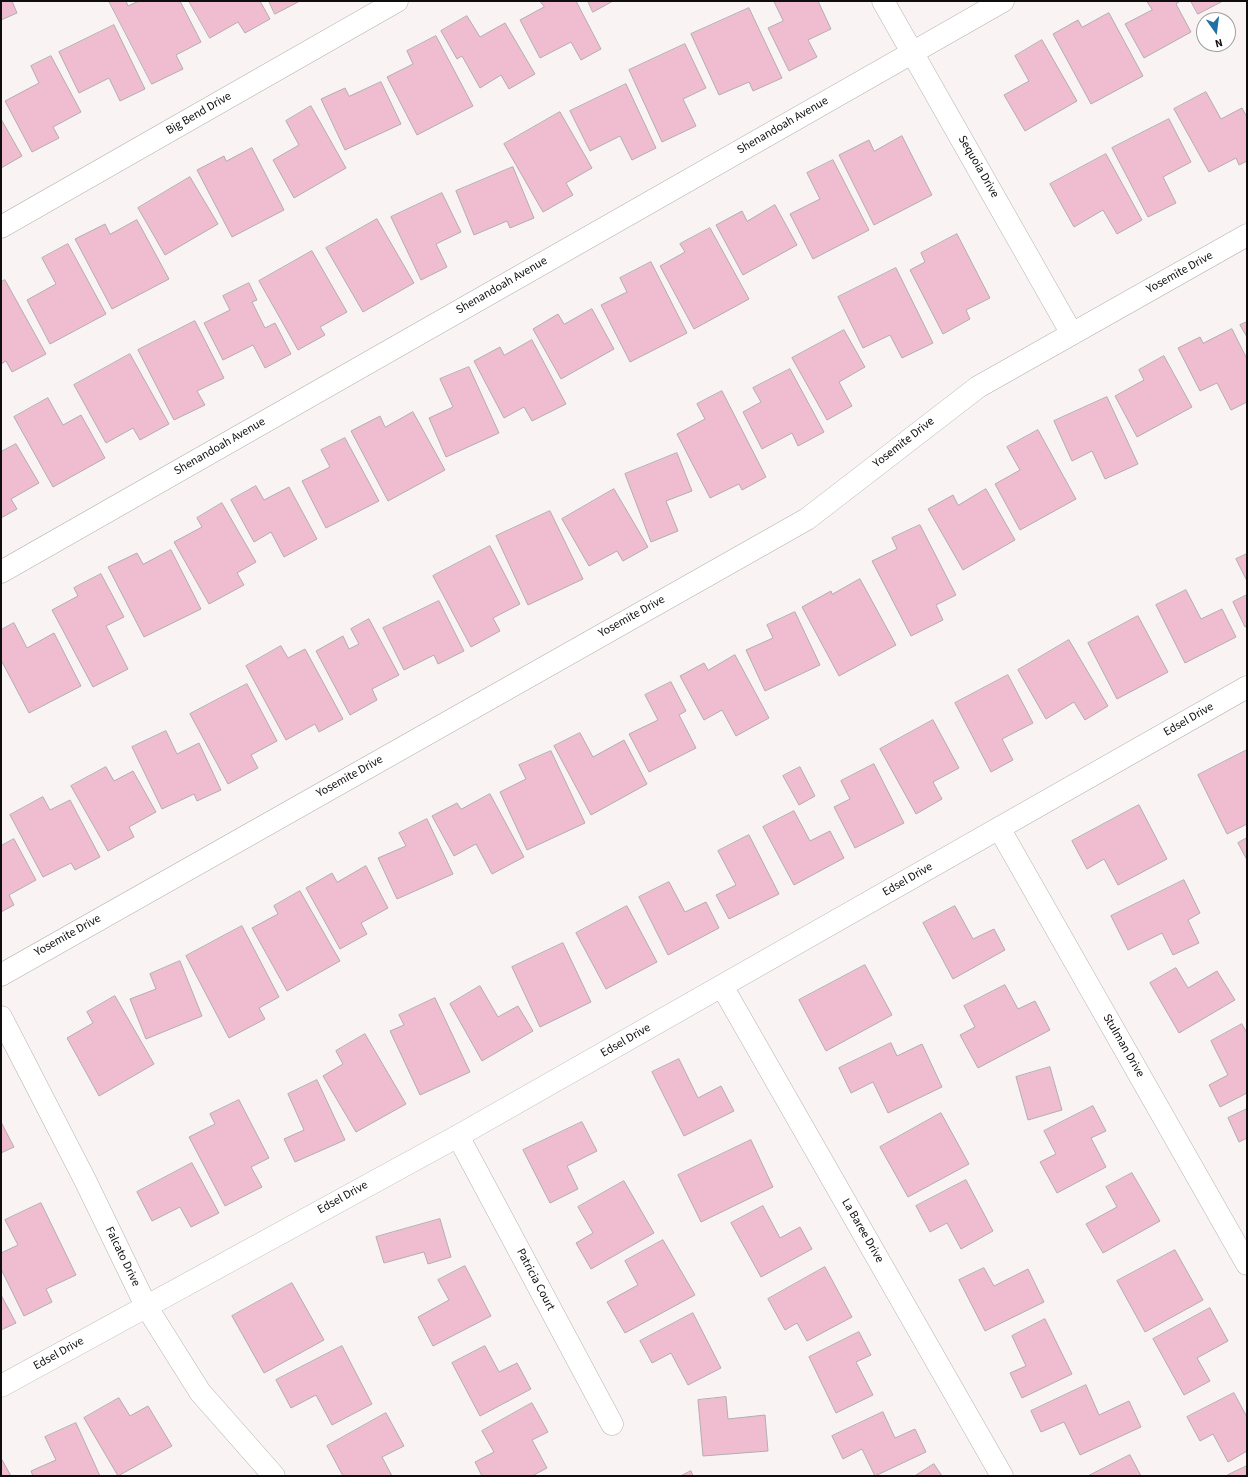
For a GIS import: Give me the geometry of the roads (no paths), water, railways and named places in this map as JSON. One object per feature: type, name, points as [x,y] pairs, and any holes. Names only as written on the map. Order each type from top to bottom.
[{"type":"street","name":"Big Bend Drive","points":[[1,227],[397,1]]},
{"type":"street","name":"Sequoia Drive","points":[[883,1],[1072,334]]},
{"type":"street","name":"Shenandoah Avenue","points":[[1,572],[1003,1]]},
{"type":"street","name":"Yosemite Drive","points":[[1,975],[807,519],[978,387],[1247,235]]},
{"type":"street","name":"Edsel Drive","points":[[1,1386],[458,1136],[1247,687]]},
{"type":"street","name":"Stulman Drive","points":[[999,828],[1247,1264]]},
{"type":"street","name":"La Baree Drive","points":[[722,986],[1002,1476]]},
{"type":"street","name":"Falcato Drive","points":[[1,1018],[85,1180],[146,1306],[200,1392],[274,1476]]},
{"type":"street","name":"Patricia Court","points":[[458,1136],[612,1424]]}]
